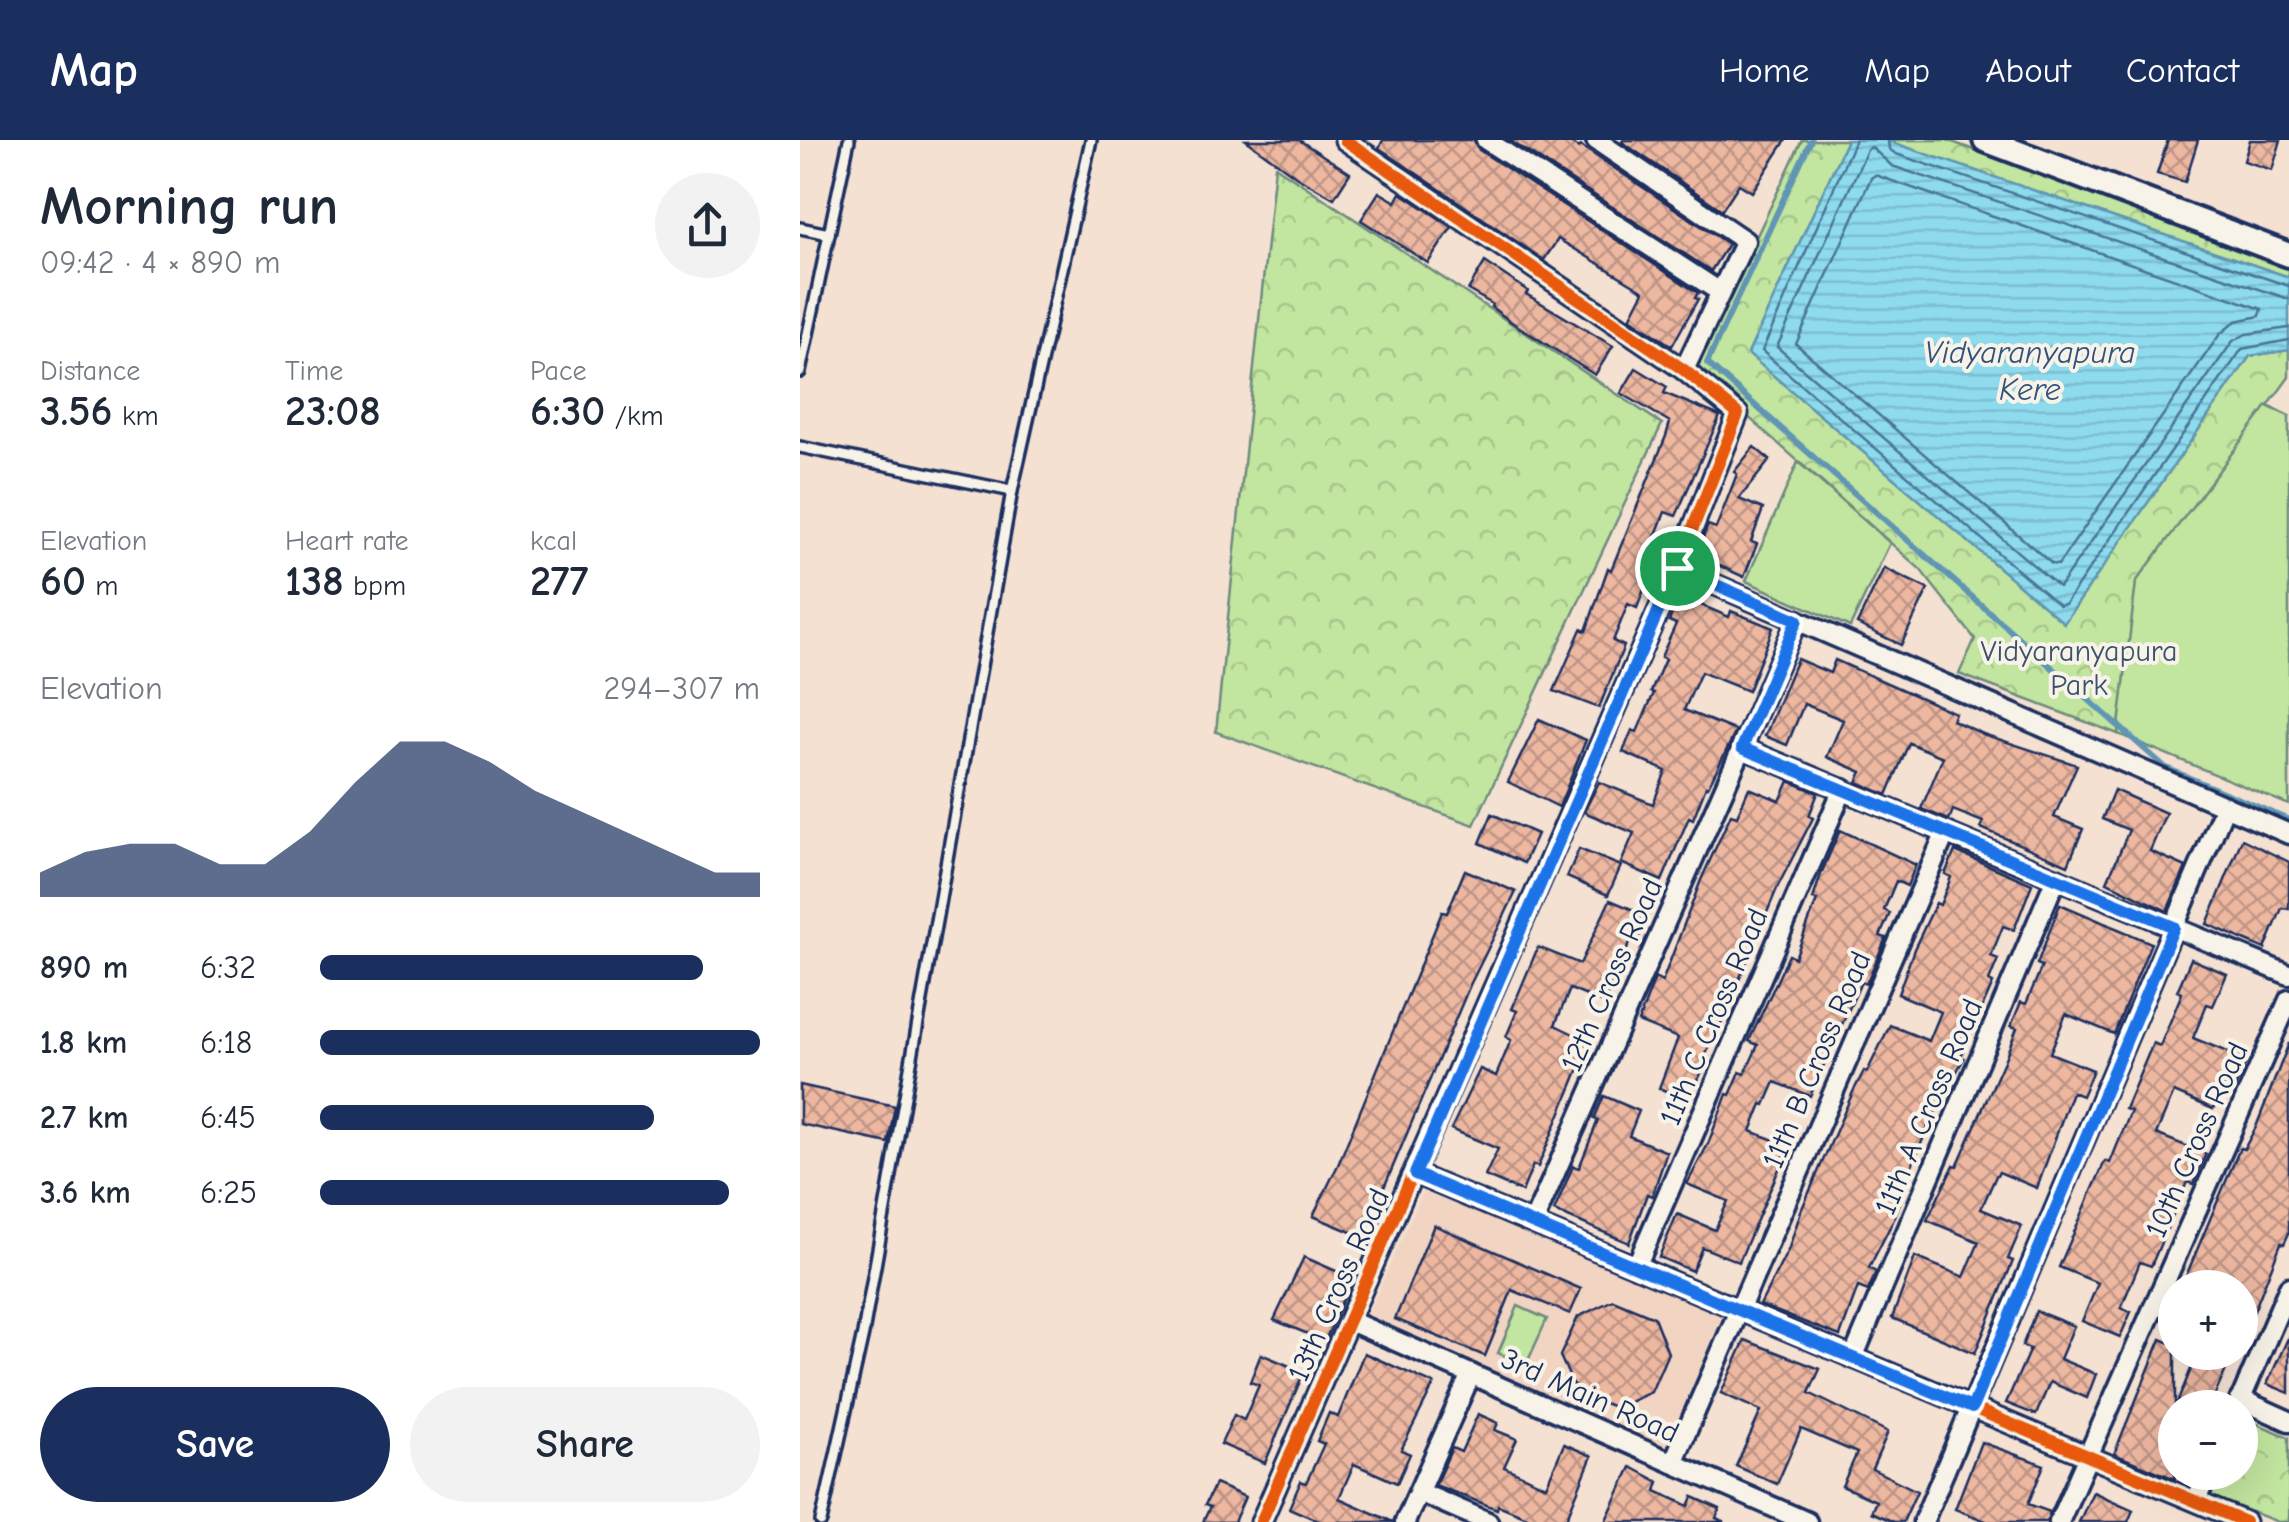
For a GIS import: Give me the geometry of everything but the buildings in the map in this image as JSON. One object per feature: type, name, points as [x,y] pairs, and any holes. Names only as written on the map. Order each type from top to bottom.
[{"type":"street","points":[[1346,140],[1684,370],[1745,241],[1596,140]]},
{"type":"street","points":[[1486,140],[1720,292]]},
{"type":"street","points":[[1986,140],[2289,255]]},
{"type":"street","name":"13th Cross Road","points":[[1261,1522],[1677,568],[1738,414],[1684,370]]},
{"type":"street","points":[[1677,568],[2289,834]]},
{"type":"street","name":"12th Cross Road","points":[[1533,1224],[1797,620]]},
{"type":"street","points":[[1742,748],[2289,975]]},
{"type":"street","name":"11th C Cross Road","points":[[1636,1266],[1843,790]]},
{"type":"street","points":[[1924,1522],[2225,806]]},
{"type":"street","name":"11th B Cross Road","points":[[1673,1463],[1946,832]]},
{"type":"street","name":"11th A Cross Road","points":[[1852,1358],[2056,878]]},
{"type":"street","name":"10th Cross Road","points":[[2059,1522],[2289,1000]]},
{"type":"street","points":[[1415,1174],[2245,1522]]},
{"type":"street","points":[[2244,1390],[2289,1287]]},
{"type":"street","name":"3rd Main Road","points":[[1350,1321],[1807,1522]]},
{"type":"street","points":[[1405,1522],[1471,1374]]},
{"type":"street","points":[[2258,1410],[2289,1421]]},
{"type":"street","points":[[2196,1501],[2201,1490]]},
{"type":"street","points":[[1419,1492],[1488,1522]]},
{"type":"lane","points":[[800,372],[849,140]]},
{"type":"lane","points":[[821,1522],[862,1334],[1012,491],[1091,140]]},
{"type":"lane","points":[[800,228],[829,234]]},
{"type":"lane","points":[[800,447],[1012,491]]},
{"type":"shaded area","points":[[1423,1192],[1725,1312],[1667,1449],[1365,1320]]},
{"type":"green space","name":"Vidyaranyapura Park","points":[[1802,140],[1847,140],[1748,354],[2064,623],[2250,356],[2289,350],[2289,377],[2268,406],[2289,416],[2133,627],[2118,734],[1959,674],[1975,639],[1920,569],[1694,369]]},
{"type":"green space","points":[[1885,140],[1947,140],[2289,267],[2289,277]]},
{"type":"green space","points":[[1275,166],[1662,424],[1474,825],[1216,732]]},
{"type":"green space","points":[[2267,406],[2289,416],[2289,805],[2118,734],[2136,582]]},
{"type":"green space","points":[[1798,462],[1890,543],[1850,627],[1746,581]]},
{"type":"green space","points":[[1518,1306],[1547,1319],[1526,1365],[1498,1353]]},
{"type":"green space","points":[[2258,1424],[2289,1437],[2289,1522],[2278,1522],[2211,1496],[2214,1490],[2258,1490]]},
{"type":"water","name":"Vidyaranyapura Kere","points":[[1847,140],[1885,140],[2289,277],[2289,350],[2250,356],[2064,623],[1748,354]]},
{"type":"waterway","points":[[1811,140],[1707,363],[2166,768],[2289,820]]},
{"type":"cycle path","points":[[1261,1522],[1677,568],[1738,414],[1684,370],[1345,140]]},
{"type":"cycle path","points":[[1415,1174],[2245,1522]]},
{"type":"route","points":[[1677,568],[1797,620],[1742,748],[2174,927],[1972,1408],[1415,1174],[1677,568]]}]
